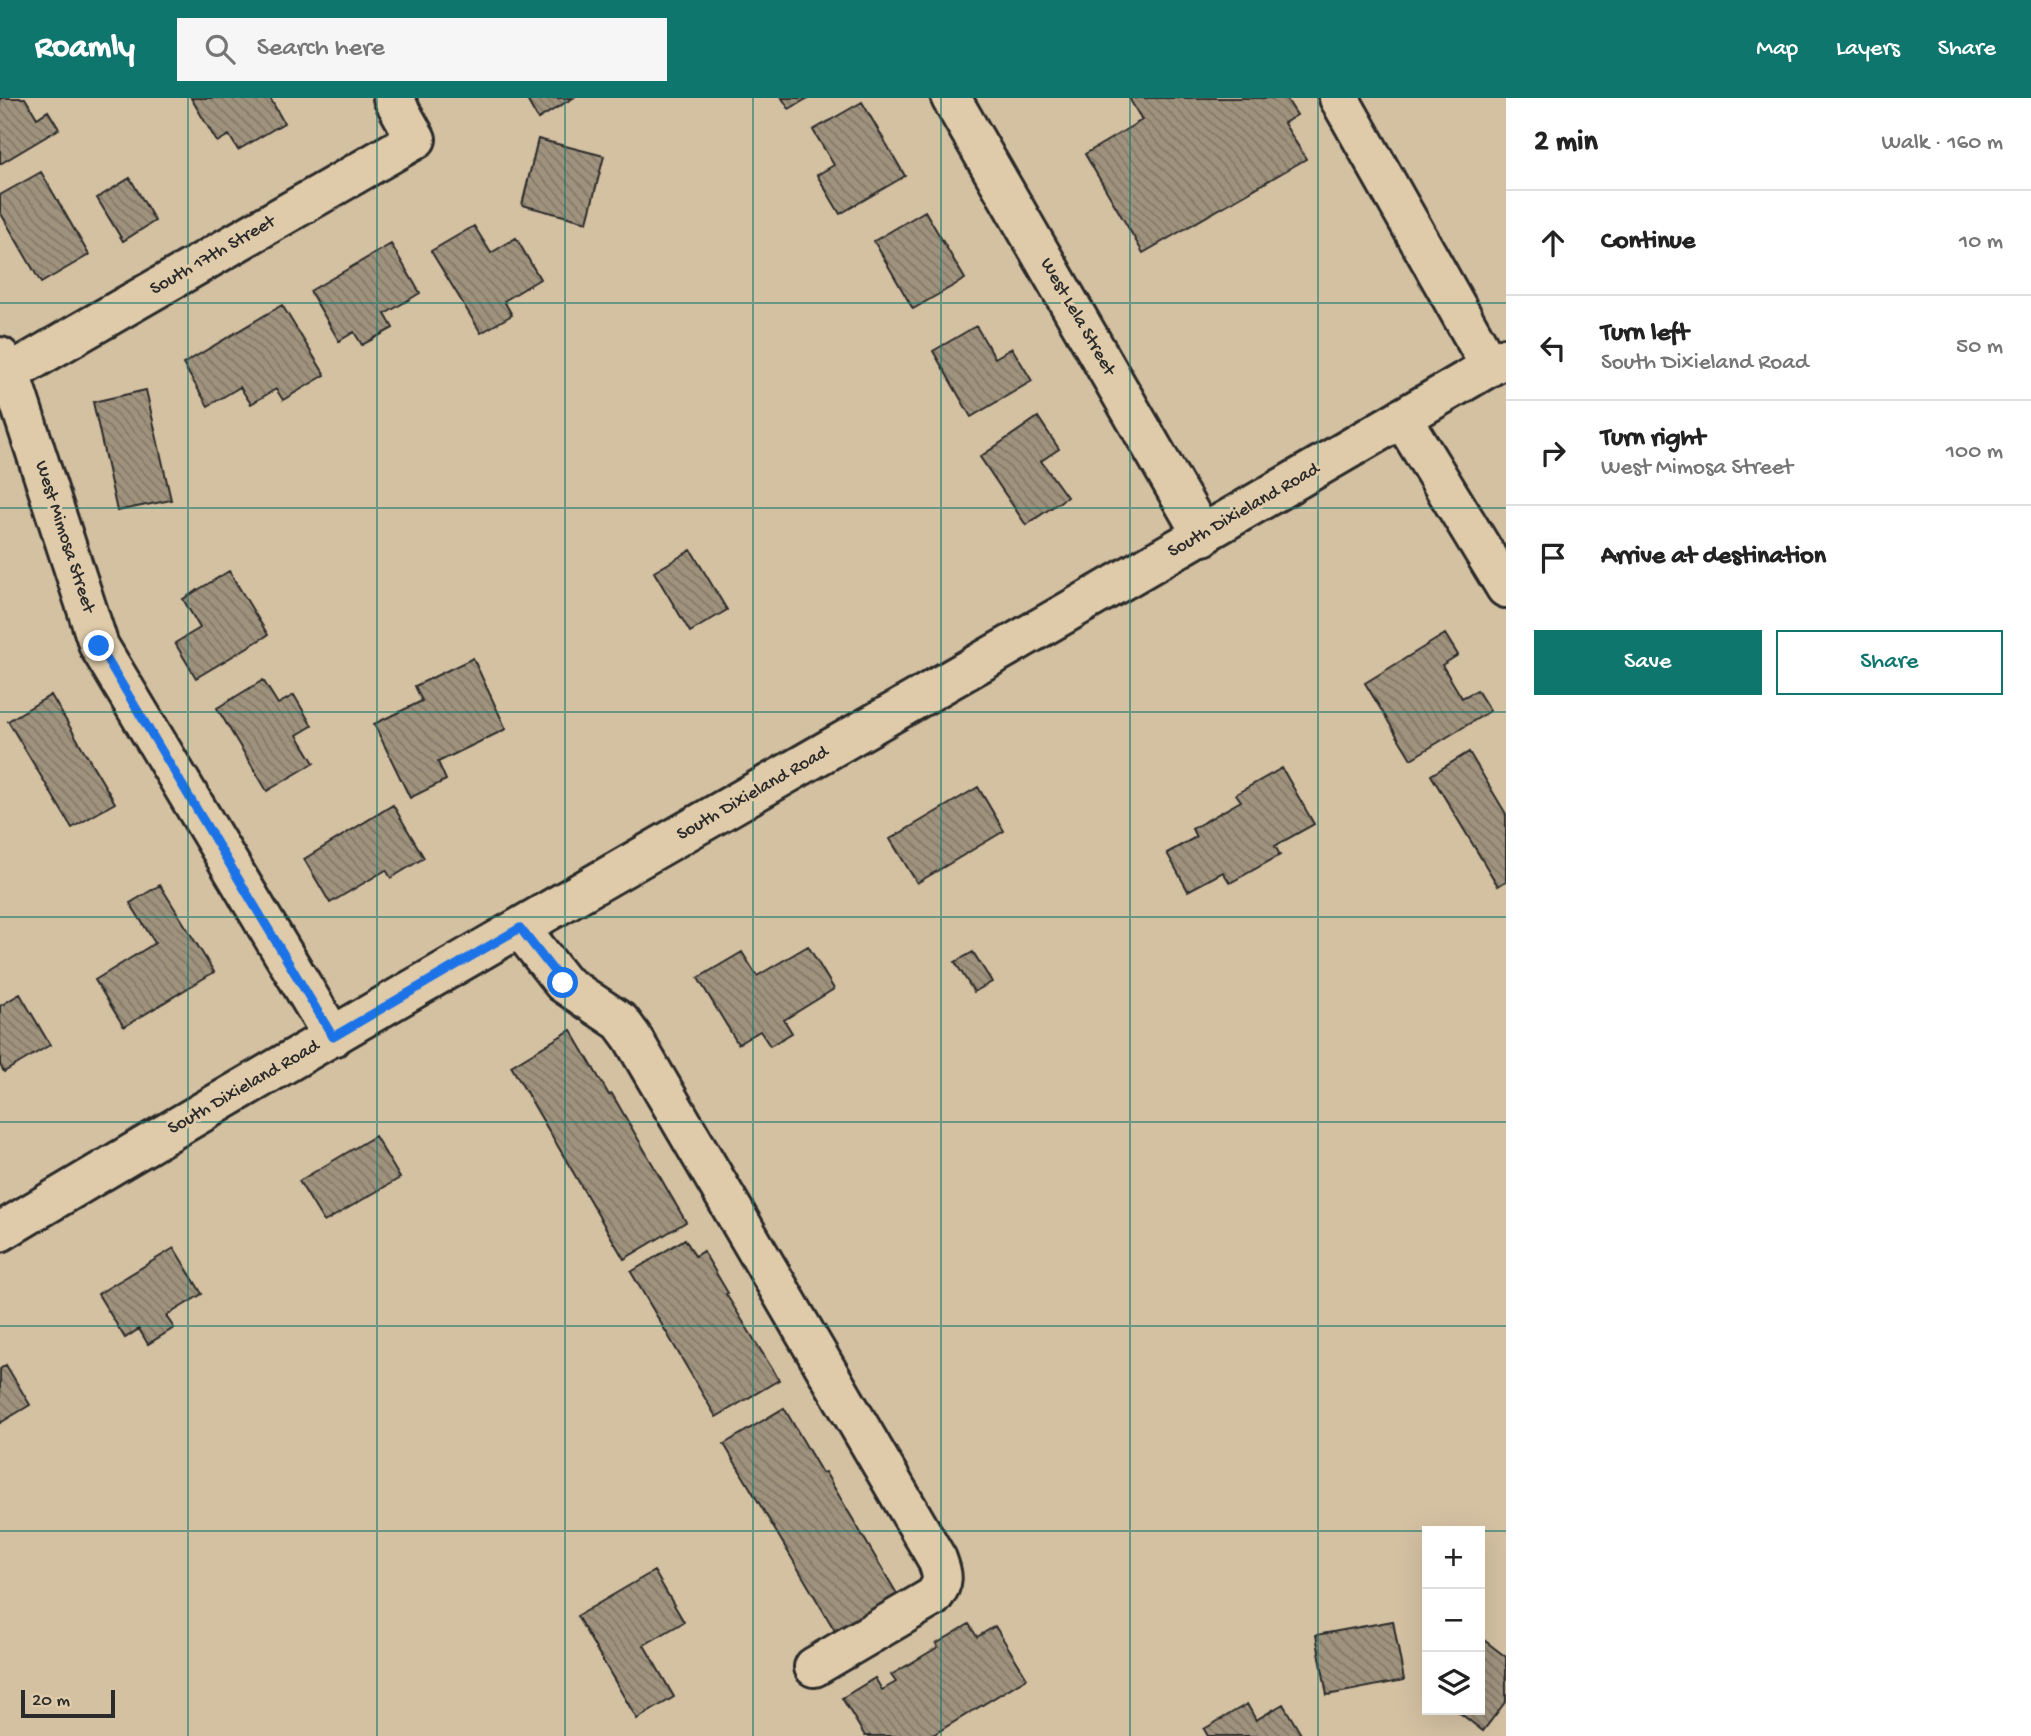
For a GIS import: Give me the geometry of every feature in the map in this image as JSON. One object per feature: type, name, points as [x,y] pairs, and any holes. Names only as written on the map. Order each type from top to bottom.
[{"type":"street","name":"South 17th Street","points":[[5,365],[416,139],[393,98]]},
{"type":"street","name":"West Lela Street","points":[[951,98],[1203,536]]},
{"type":"street","points":[[1339,98],[1498,361]]},
{"type":"street","name":"South Dixieland Road","points":[[0,1231],[208,1107],[1203,536],[1498,361]]},
{"type":"street","name":"West Mimosa Street","points":[[5,365],[99,646],[333,1037]]},
{"type":"street","points":[[1402,418],[1506,588]]},
{"type":"street","points":[[520,928],[563,983],[621,1022],[632,1037],[937,1559],[942,1574],[941,1587],[933,1597],[814,1668]]},
{"type":"building","points":[[0,98],[25,98],[37,118],[48,111],[59,129],[0,164]]},
{"type":"building","points":[[191,98],[270,98],[284,123],[238,150],[229,135],[217,142]]},
{"type":"building","points":[[526,98],[573,98],[538,119]]},
{"type":"building","points":[[782,98],[808,98],[789,109]]},
{"type":"building","points":[[1129,98],[1286,98],[1297,115],[1284,123],[1306,159],[1143,253],[1085,154],[1142,120]]},
{"type":"building","points":[[862,102],[905,176],[840,214],[817,175],[834,165],[813,130]]},
{"type":"building","points":[[538,139],[604,156],[587,222],[522,205]]},
{"type":"building","points":[[41,172],[89,255],[41,283],[0,212],[0,195]]},
{"type":"building","points":[[130,178],[155,221],[123,241],[97,198]]},
{"type":"building","points":[[925,211],[965,279],[913,309],[874,241]]},
{"type":"building","points":[[474,226],[491,253],[516,238],[540,279],[504,301],[512,315],[481,333],[431,251]]},
{"type":"building","points":[[391,244],[420,293],[385,314],[393,328],[362,345],[354,332],[339,341],[310,291]]},
{"type":"building","points":[[282,305],[325,375],[283,400],[276,389],[251,404],[240,387],[208,406],[183,364]]},
{"type":"building","points":[[976,326],[995,358],[1012,348],[1032,381],[971,417],[933,351]]},
{"type":"building","points":[[146,390],[171,500],[117,511],[93,402]]},
{"type":"building","points":[[1038,417],[1059,449],[1041,461],[1067,497],[1026,525],[980,457]]},
{"type":"building","points":[[691,550],[727,610],[690,632],[654,572]]},
{"type":"building","points":[[229,571],[268,635],[196,678],[175,643],[200,628],[183,599]]},
{"type":"building","points":[[1445,634],[1458,655],[1442,665],[1462,698],[1477,690],[1490,711],[1411,759],[1365,683]]},
{"type":"building","points":[[473,658],[506,729],[438,762],[446,780],[410,798],[374,724],[422,701],[415,686]]},
{"type":"building","points":[[263,680],[278,704],[294,695],[312,726],[297,735],[314,763],[267,791],[217,708]]},
{"type":"building","points":[[51,695],[115,803],[72,828],[8,721]]},
{"type":"building","points":[[1469,752],[1506,814],[1506,881],[1498,886],[1431,775]]},
{"type":"building","points":[[1282,768],[1314,824],[1275,846],[1280,855],[1230,883],[1223,872],[1188,891],[1167,853],[1196,837],[1192,829],[1241,801],[1236,794]]},
{"type":"building","points":[[978,787],[1004,831],[917,883],[890,839]]},
{"type":"building","points":[[393,805],[424,858],[391,878],[386,870],[330,903],[304,859]]},
{"type":"building","points":[[160,885],[214,972],[124,1027],[95,980],[155,943],[130,903]]},
{"type":"building","points":[[808,946],[834,989],[784,1020],[792,1033],[770,1046],[760,1031],[738,1044],[698,978],[742,952],[757,976]]},
{"type":"building","points":[[973,952],[992,982],[974,992],[955,962]]},
{"type":"building","points":[[20,994],[50,1045],[4,1072],[0,1065],[0,1006]]},
{"type":"building","points":[[571,1030],[609,1095],[612,1094],[686,1222],[624,1259],[511,1066]]},
{"type":"building","points":[[375,1136],[400,1178],[324,1222],[299,1181]]},
{"type":"building","points":[[685,1239],[695,1256],[703,1251],[779,1380],[716,1417],[631,1272]]},
{"type":"building","points":[[174,1248],[202,1294],[166,1316],[174,1328],[148,1344],[139,1329],[125,1338],[98,1294]]},
{"type":"building","points":[[6,1365],[30,1405],[0,1423],[0,1369]]},
{"type":"building","points":[[784,1408],[900,1599],[838,1636],[724,1444]]},
{"type":"building","points":[[654,1571],[684,1622],[644,1645],[674,1697],[637,1719],[577,1616]]},
{"type":"building","points":[[1393,1621],[1404,1680],[1327,1695],[1316,1635]]},
{"type":"building","points":[[969,1624],[977,1637],[995,1626],[1027,1678],[931,1736],[865,1736],[842,1698],[875,1678],[882,1690],[896,1682],[891,1675],[938,1647],[936,1644]]},
{"type":"building","points":[[1485,1641],[1506,1657],[1506,1701],[1483,1731],[1462,1715],[1485,1715]]},
{"type":"building","points":[[1247,1704],[1256,1720],[1283,1704],[1302,1736],[1208,1736],[1204,1729]]},
{"type":"route","points":[[99,646],[333,1037],[520,928],[563,983]]}]
